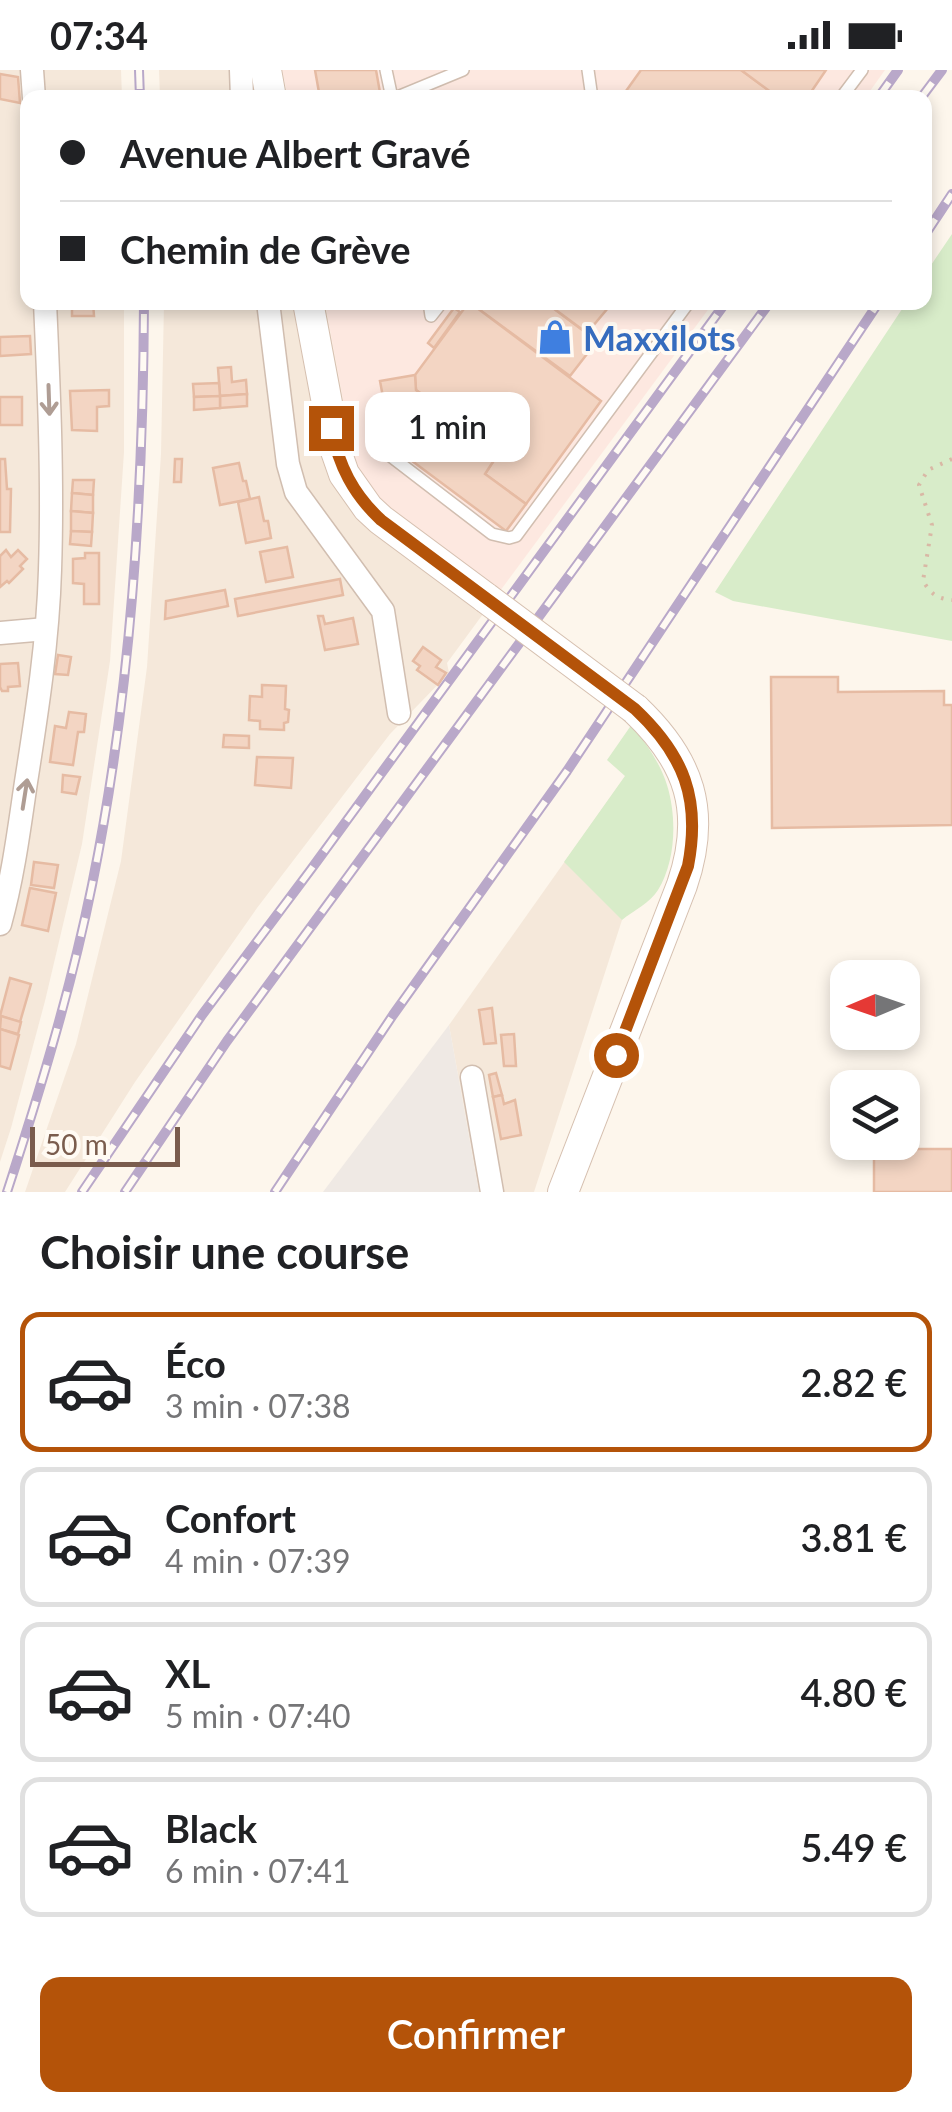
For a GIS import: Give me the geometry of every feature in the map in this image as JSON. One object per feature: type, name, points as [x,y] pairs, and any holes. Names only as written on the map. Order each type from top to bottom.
[{"type":"street","points":[[0,924],[11,882],[46,629],[50,479],[45,310]]},
{"type":"street","points":[[269,310],[288,464],[296,492],[382,611],[399,713]]},
{"type":"street","points":[[310,310],[336,451],[355,492],[381,520],[635,709],[666,741],[686,778],[693,814],[692,845],[682,884],[564,1192]]},
{"type":"street","points":[[0,632],[46,629]]},
{"type":"street","points":[[472,1077],[492,1192]]},
{"type":"lane","points":[[413,90],[464,70]]},
{"type":"lane","points":[[380,448],[492,534],[516,536],[683,310]]},
{"type":"path","points":[[952,459],[928,470],[920,485],[932,525],[923,581],[930,593],[952,600]]},
{"type":"shaded area","points":[[0,70],[121,70],[122,90],[20,90],[20,310],[124,310],[124,452],[110,661],[82,844],[45,1001],[0,1162]]},
{"type":"shaded area","points":[[159,70],[282,70],[286,90],[160,90]]},
{"type":"shaded area","points":[[282,70],[885,70],[871,90],[286,90]]},
{"type":"shaded area","points":[[164,310],[326,310],[358,481],[497,595],[447,663],[449,673],[390,734],[257,908],[135,1082],[65,1192],[25,1192],[76,1044],[121,861],[147,667],[161,454]]},
{"type":"shaded area","points":[[326,310],[708,310],[497,595],[358,481]]},
{"type":"shaded area","points":[[626,775],[622,920],[534,1192],[479,1192],[449,1025]]},
{"type":"shaded area","points":[[449,1025],[479,1192],[323,1192]]},
{"type":"green space","points":[[952,234],[952,641],[733,601],[715,592],[901,310],[932,310],[932,264]]},
{"type":"green space","points":[[632,724],[664,777],[672,811],[673,839],[658,890],[622,920],[564,862],[625,776],[607,760]]},
{"type":"building","points":[[315,70],[376,70],[380,90],[319,90]]},
{"type":"building","points":[[641,70],[741,70],[768,90],[627,90]]},
{"type":"building","points":[[741,70],[826,70],[812,90],[768,90]]},
{"type":"building","points":[[0,74],[18,77],[20,103],[0,99]]},
{"type":"building","points":[[72,310],[94,310],[94,316],[72,316]]},
{"type":"building","points":[[453,310],[460,312],[434,348],[428,343]]},
{"type":"building","points":[[463,310],[480,310],[601,401],[526,504],[485,474],[500,451],[416,390],[415,375]]},
{"type":"building","name":"Maxxilots","points":[[480,310],[556,310],[597,341],[570,376]]},
{"type":"building","points":[[556,310],[606,310],[587,333]]},
{"type":"building","points":[[30,336],[31,354],[0,356],[0,337]]},
{"type":"building","points":[[231,367],[232,382],[246,380],[247,394],[220,396],[218,368]]},
{"type":"building","points":[[415,375],[416,390],[500,451],[485,474],[526,504],[506,531],[392,446],[380,381]]},
{"type":"building","points":[[219,383],[220,396],[194,397],[193,384]]},
{"type":"building","points":[[109,390],[109,406],[97,407],[97,431],[72,430],[70,391]]},
{"type":"building","points":[[247,394],[247,406],[220,408],[220,396]]},
{"type":"building","points":[[220,396],[220,408],[194,410],[194,397]]},
{"type":"building","points":[[0,397],[22,397],[22,425],[0,425]]},
{"type":"building","points":[[0,459],[5,459],[7,489],[11,489],[10,532],[0,532]]},
{"type":"building","points":[[175,459],[182,459],[181,482],[174,482]]},
{"type":"building","points":[[239,463],[250,499],[220,505],[213,468]]},
{"type":"building","points":[[73,480],[94,480],[93,495],[72,493]]},
{"type":"building","points":[[72,493],[93,495],[93,513],[71,511]]},
{"type":"building","points":[[259,497],[271,538],[246,543],[238,502]]},
{"type":"building","points":[[71,511],[93,513],[92,532],[71,531]]},
{"type":"building","points":[[71,531],[92,532],[91,546],[70,544]]},
{"type":"building","points":[[287,547],[293,577],[266,582],[260,552]]},
{"type":"building","points":[[6,550],[11,557],[18,550],[27,559],[20,566],[23,569],[0,587],[0,556]]},
{"type":"building","points":[[85,553],[99,553],[99,604],[84,604],[84,584],[73,583],[73,559],[85,558]]},
{"type":"building","points":[[340,579],[343,595],[238,616],[235,599]]},
{"type":"building","points":[[225,590],[228,606],[165,619],[166,601]]},
{"type":"building","points":[[318,616],[323,616],[325,624],[353,618],[358,644],[325,650]]},
{"type":"building","points":[[423,647],[441,660],[436,667],[446,673],[438,685],[417,670],[420,666],[413,661]]},
{"type":"building","points":[[58,655],[71,657],[68,675],[55,674]]},
{"type":"building","points":[[18,663],[20,686],[2,691],[0,664]]},
{"type":"building","points":[[771,677],[838,677],[838,692],[944,691],[944,705],[952,705],[952,825],[772,828]]},
{"type":"building","points":[[262,685],[286,686],[285,709],[289,710],[284,730],[260,729],[260,721],[249,720],[250,696],[262,697]]},
{"type":"building","points":[[69,712],[86,714],[84,732],[78,732],[73,765],[50,762],[55,726],[66,728]]},
{"type":"building","points":[[224,735],[249,736],[249,748],[223,747]]},
{"type":"building","points":[[257,757],[293,758],[291,788],[255,785]]},
{"type":"building","points":[[63,775],[80,777],[76,794],[62,792]]},
{"type":"building","points":[[34,862],[58,865],[54,888],[31,885]]},
{"type":"building","points":[[30,888],[56,893],[48,931],[22,925]]},
{"type":"building","points":[[10,978],[31,984],[20,1022],[0,1016]]},
{"type":"building","points":[[492,1008],[496,1043],[484,1044],[479,1010]]},
{"type":"building","points":[[1,1016],[21,1022],[18,1034],[0,1029]]},
{"type":"building","points":[[0,1029],[19,1035],[10,1069],[0,1066]]},
{"type":"building","points":[[514,1034],[516,1066],[504,1066],[501,1035]]},
{"type":"building","points":[[496,1073],[502,1095],[493,1097],[489,1075]]},
{"type":"building","points":[[502,1095],[504,1104],[515,1100],[521,1135],[501,1139],[493,1097]]},
{"type":"building","points":[[920,1149],[952,1149],[952,1192],[874,1192],[874,1160],[920,1160]]},
{"type":"railway","points":[[139,70],[140,90]]},
{"type":"railway","points":[[884,90],[898,70]]},
{"type":"railway","points":[[927,90],[942,70]]},
{"type":"railway","points":[[932,224],[952,194]]},
{"type":"railway","points":[[7,1192],[65,1001],[105,813],[132,595],[144,310]]},
{"type":"railway","points":[[82,1192],[202,1015],[720,310]]},
{"type":"railway","points":[[125,1192],[227,1041],[764,310]]},
{"type":"railway","points":[[275,1192],[393,1015],[567,771],[874,310]]},
{"type":"place","name":"Maxxilots","points":[[555,337]]},
{"type":"route","points":[[331,428],[344,474],[368,508],[635,709],[666,741],[686,778],[694,834],[688,866],[616,1055]]}]
